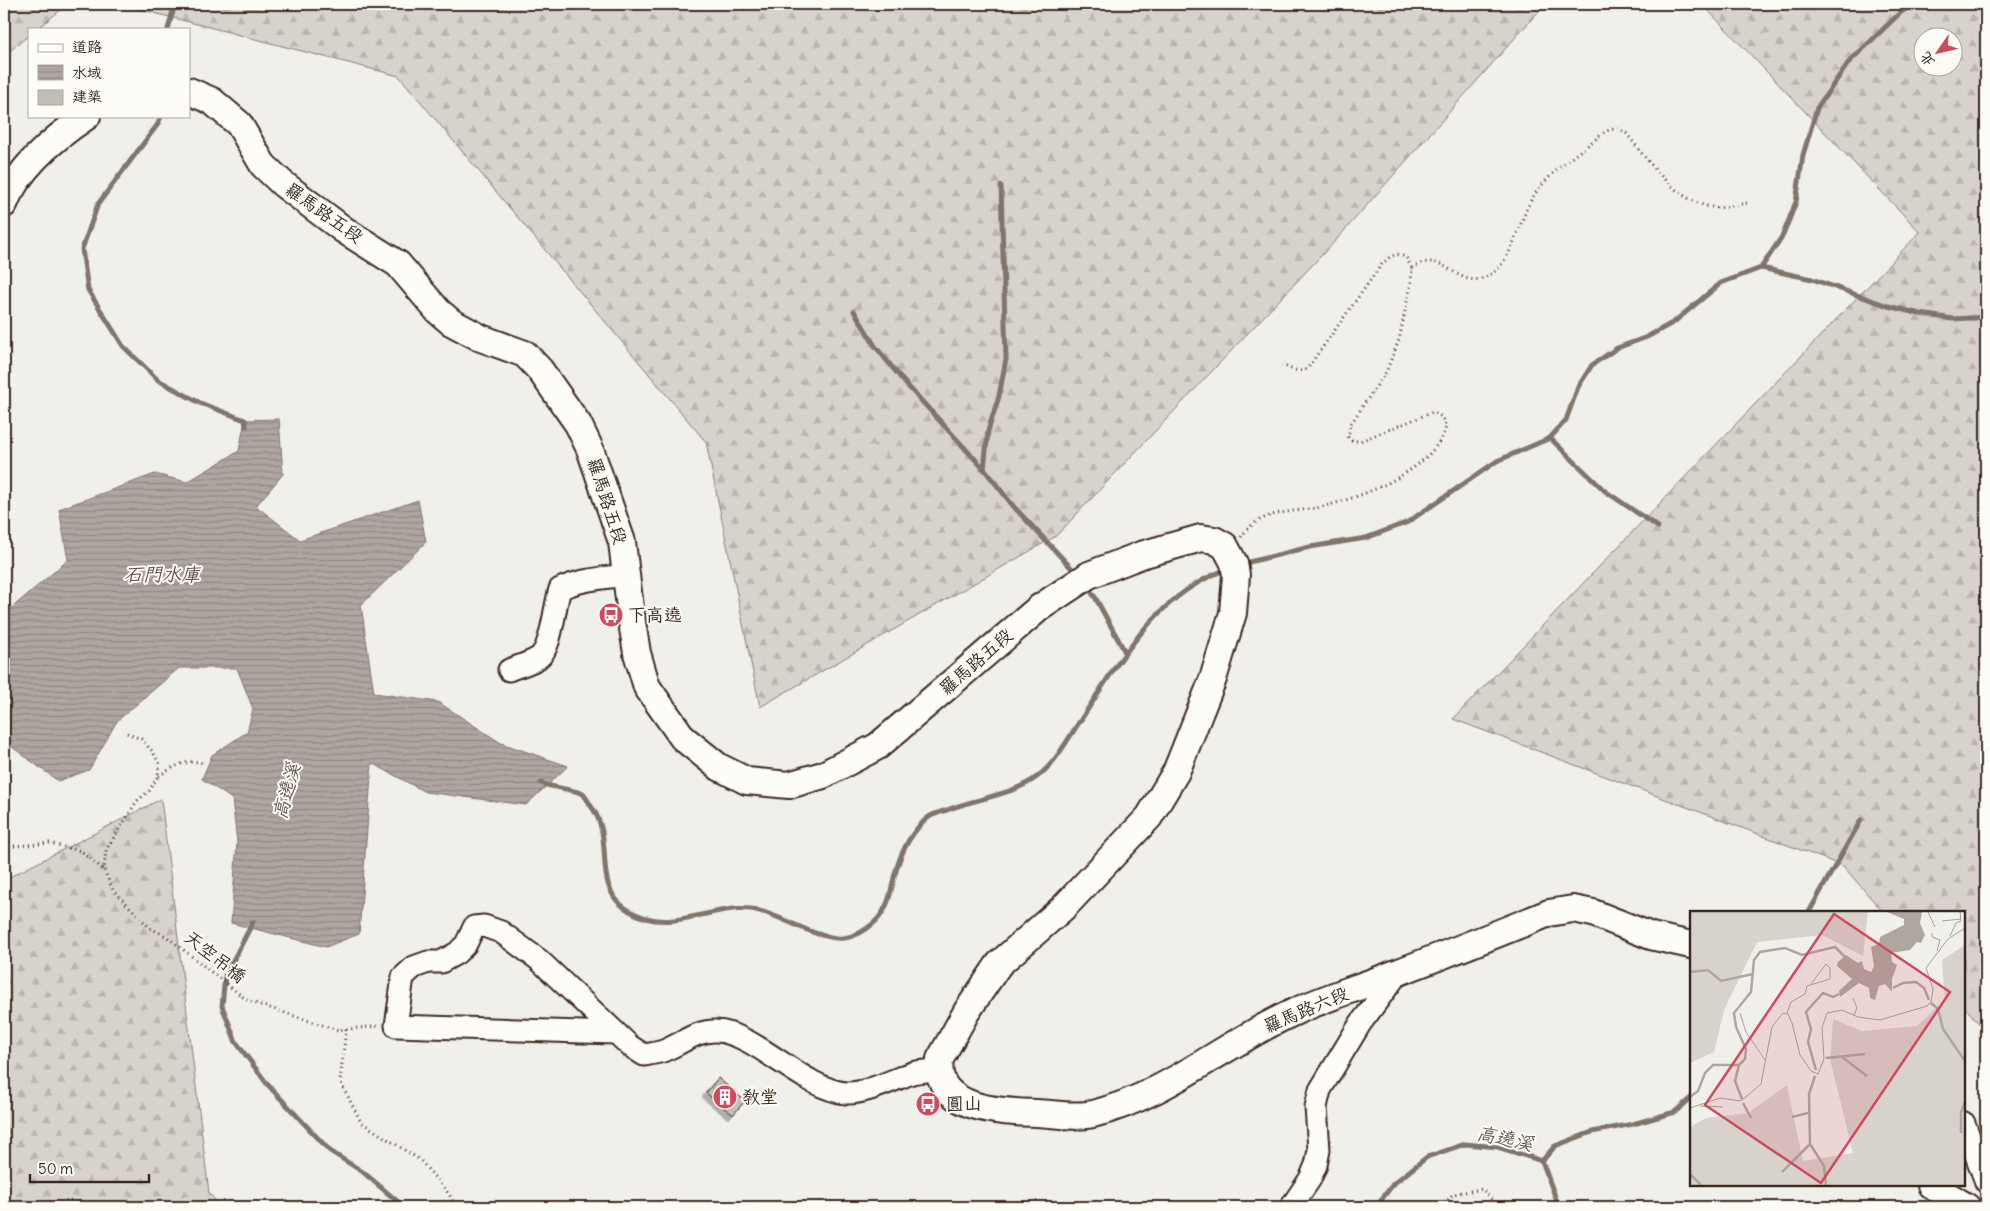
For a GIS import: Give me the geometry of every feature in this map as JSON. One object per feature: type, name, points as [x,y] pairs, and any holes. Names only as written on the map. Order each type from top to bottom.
[{"type":"main road","name":"羅馬路五段","points":[[190,91],[212,101],[239,124],[263,165],[282,184],[344,230],[398,264],[438,311],[451,322],[482,338],[525,354],[540,370],[578,424],[590,449],[622,542],[637,652],[647,687],[683,738],[718,767],[747,780],[789,785],[823,775],[878,746],[1039,608],[1089,575],[1141,555],[1201,538],[1214,540],[1225,546],[1233,564]]},
{"type":"main road","points":[[4,204],[19,178],[39,154],[61,134],[84,118]]},
{"type":"main road","points":[[938,1070],[944,1050],[999,964],[1064,907],[1149,817],[1176,772],[1213,679],[1233,613],[1233,564]]},
{"type":"main road","name":"羅馬路六段","points":[[938,1070],[944,1087],[958,1098],[986,1108],[1012,1113],[1091,1114],[1148,1093],[1293,1012],[1550,913],[1573,909],[1592,913],[1651,936],[1690,945]]},
{"type":"main road","points":[[1933,1186],[1967,1207]]},
{"type":"lane","points":[[509,670],[537,659],[544,652],[554,604],[560,589],[596,578],[626,575]]},
{"type":"lane","points":[[615,1033],[396,1026],[403,977],[414,967],[428,962],[441,962],[457,953],[466,944],[474,927],[484,926],[500,932],[539,960],[615,1033],[644,1055],[663,1051],[703,1032],[717,1030],[747,1042],[806,1078],[835,1091],[848,1093],[881,1085],[914,1072],[938,1070]]},
{"type":"lane","points":[[1292,1207],[1310,1179],[1316,1165],[1319,1150],[1316,1107],[1320,1090],[1360,1024],[1398,972]]},
{"type":"lane","points":[[1965,1126],[1986,1182]]},
{"type":"path","points":[[1412,269],[1422,261],[1432,260],[1443,264],[1464,279],[1485,278],[1496,270],[1505,259],[1534,196],[1542,184],[1606,131],[1613,129],[1620,129],[1627,134],[1664,178],[1681,193],[1710,207],[1720,208],[1747,203]]},
{"type":"path","points":[[1233,564],[1245,532],[1258,519],[1278,512],[1324,506],[1390,483],[1417,465],[1443,439],[1446,427],[1442,417],[1433,412],[1360,440],[1352,441],[1348,437],[1350,425],[1392,361],[1399,340],[1412,269],[1406,257],[1397,254],[1382,264],[1307,369],[1302,372],[1282,365]]},
{"type":"path","points":[[104,870],[106,850],[137,801],[150,791],[158,776],[160,763],[153,752],[141,740],[127,733]]},
{"type":"path","points":[[158,776],[173,766],[199,761],[205,764]]},
{"type":"path","points":[[4,848],[49,843],[81,851],[104,870]]},
{"type":"path","name":"天空吊橋","points":[[104,870],[113,890],[150,928],[166,936],[248,1001],[338,1030],[346,1029]]},
{"type":"path","points":[[396,1026],[346,1029],[340,1081],[361,1122],[420,1160],[449,1194],[456,1207]]},
{"type":"path","points":[[1441,1207],[1453,1194],[1482,1189],[1493,1201],[1492,1207]]},
{"type":"green space","points":[[4,4],[68,4],[38,28],[28,28],[28,36],[4,56]]},
{"type":"green space","points":[[119,4],[1545,4],[1337,239],[1056,536],[760,707],[706,442],[399,76]]},
{"type":"green space","points":[[1702,4],[1986,4],[1986,1032],[1965,1007],[1965,911],[1882,911],[1843,866],[1453,719],[1920,232]]},
{"type":"green space","points":[[161,799],[209,1193],[221,1207],[4,1207],[4,880]]},
{"type":"water","name":"石門水庫","points":[[279,419],[283,474],[256,506],[300,540],[418,500],[426,542],[361,605],[374,693],[438,702],[501,743],[568,766],[526,805],[425,792],[372,763],[359,934],[326,947],[231,923],[237,842],[232,799],[202,779],[212,755],[247,732],[253,709],[237,668],[179,668],[117,721],[89,770],[58,781],[4,741],[4,609],[8,611],[68,560],[59,509],[155,474],[187,482],[239,451],[245,420]]},
{"type":"building","name":"教堂","points":[[718,1078],[745,1101],[733,1115],[706,1093]]},
{"type":"waterway","points":[[168,28],[175,4]]},
{"type":"waterway","points":[[1241,564],[1310,547],[1366,538],[1408,522],[1497,461],[1550,438],[1566,420],[1578,387],[1592,365],[1617,348],[1647,337],[1674,322],[1721,283],[1761,268],[1783,235],[1796,202],[1803,155],[1817,108],[1849,62],[1900,13],[1913,4]]},
{"type":"waterway","points":[[160,118],[158,124],[98,204],[82,249],[88,290],[123,346],[158,380],[200,403],[245,420],[246,426]]},
{"type":"waterway","points":[[984,469],[988,431],[999,396],[1006,359],[1001,186]]},
{"type":"waterway","points":[[1761,268],[1812,279],[1888,306],[1920,314],[1953,319],[1986,317]]},
{"type":"waterway","points":[[854,311],[875,346],[905,383],[984,469],[1014,507],[1078,575]]},
{"type":"waterway","points":[[1550,438],[1605,491],[1658,527]]},
{"type":"waterway","points":[[541,783],[583,794],[599,821],[603,837],[608,884],[614,897],[626,909],[646,918],[659,920],[672,920],[725,910],[751,909],[773,915],[804,929],[826,936],[837,938],[852,936],[866,929],[883,912],[904,850],[912,835],[929,817],[1016,788],[1037,777],[1059,753],[1124,655],[1159,613],[1202,580],[1228,569]]},
{"type":"waterway","points":[[1086,585],[1095,597],[1125,652]]},
{"type":"waterway","points":[[1810,911],[1861,820]]},
{"type":"waterway","name":"高遶溪","points":[[253,922],[225,976],[222,1006],[236,1042],[268,1085],[330,1151],[363,1172],[404,1207]]},
{"type":"waterway","points":[[1542,1161],[1555,1146],[1592,1132],[1633,1124],[1675,1112],[1690,1099]]},
{"type":"waterway","name":"高遶溪","points":[[1376,1207],[1393,1184],[1427,1157],[1465,1144],[1498,1147],[1542,1161],[1559,1207]]},
{"type":"place","name":"下高遶","points":[[611,615]]},
{"type":"place","name":"教堂","points":[[725,1097]]},
{"type":"place","name":"圓山","points":[[928,1104]]}]
